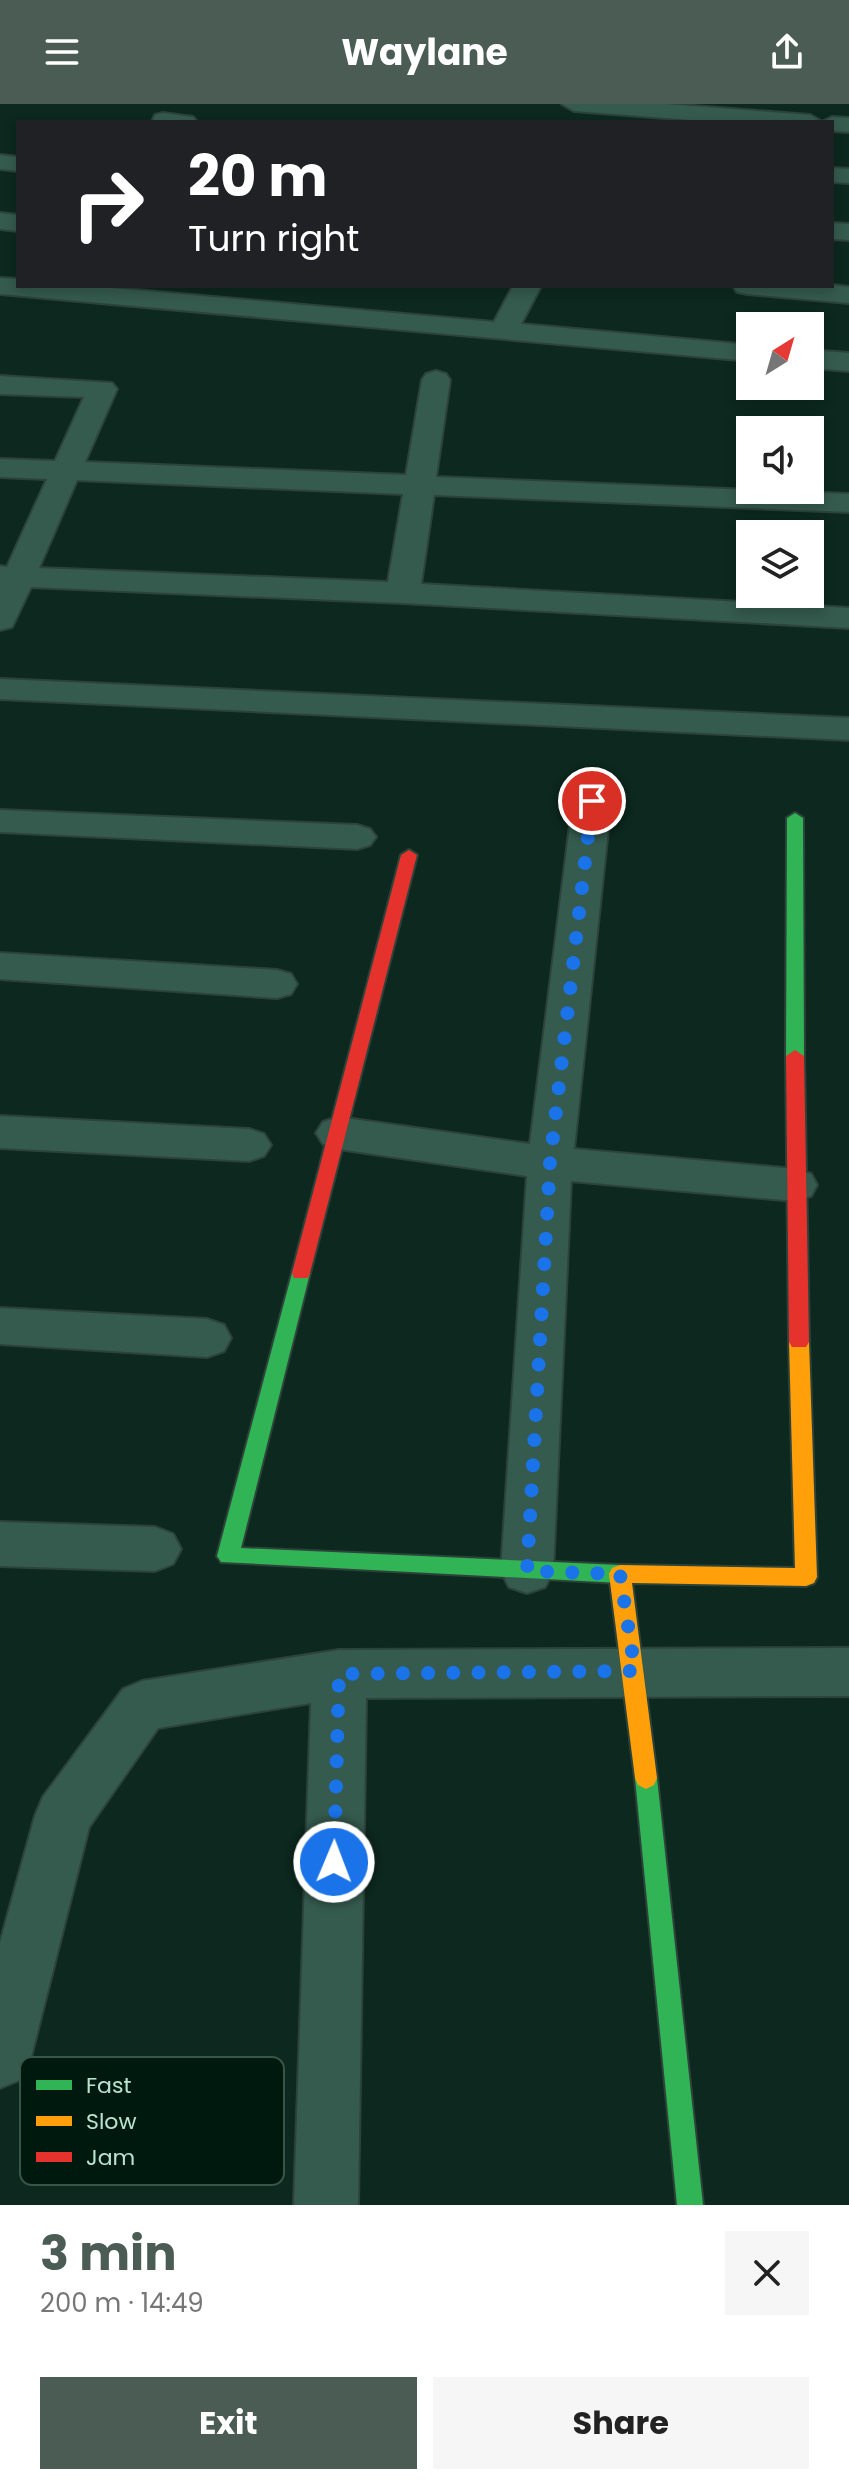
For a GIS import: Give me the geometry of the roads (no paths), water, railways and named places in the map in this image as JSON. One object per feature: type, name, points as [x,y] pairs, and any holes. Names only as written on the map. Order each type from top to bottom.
[{"type":"street","points":[[574,104],[619,111],[775,120]]},
{"type":"street","points":[[22,288],[736,352]]},
{"type":"street","points":[[503,331],[526,288]]},
{"type":"street","points":[[770,288],[849,295]]},
{"type":"street","points":[[824,360],[849,362]]},
{"type":"street","points":[[403,593],[436,380]]},
{"type":"street","points":[[0,385],[102,389],[68,471],[9,576],[0,620]]},
{"type":"street","points":[[0,468],[420,488],[849,503]]},
{"type":"street","points":[[9,576],[403,593],[849,618]]},
{"type":"street","points":[[0,689],[849,729]]},
{"type":"street","points":[[527,1571],[550,1163],[592,801]]},
{"type":"street","points":[[409,855],[228,1556],[527,1571],[806,1577],[795,1185],[795,818]]},
{"type":"street","points":[[0,821],[357,837]]},
{"type":"street","points":[[0,966],[277,984]]},
{"type":"street","points":[[0,1132],[249,1145]]},
{"type":"street","points":[[338,1133],[550,1163],[795,1185]]},
{"type":"street","points":[[0,1326],[207,1338]]},
{"type":"street","points":[[0,1544],[155,1549]]},
{"type":"street","points":[[620,1574],[635,1671],[690,2205]]},
{"type":"street","points":[[0,2057],[63,1816],[142,1706],[339,1674],[849,1672]]},
{"type":"street","points":[[326,2205],[339,1674]]}]
